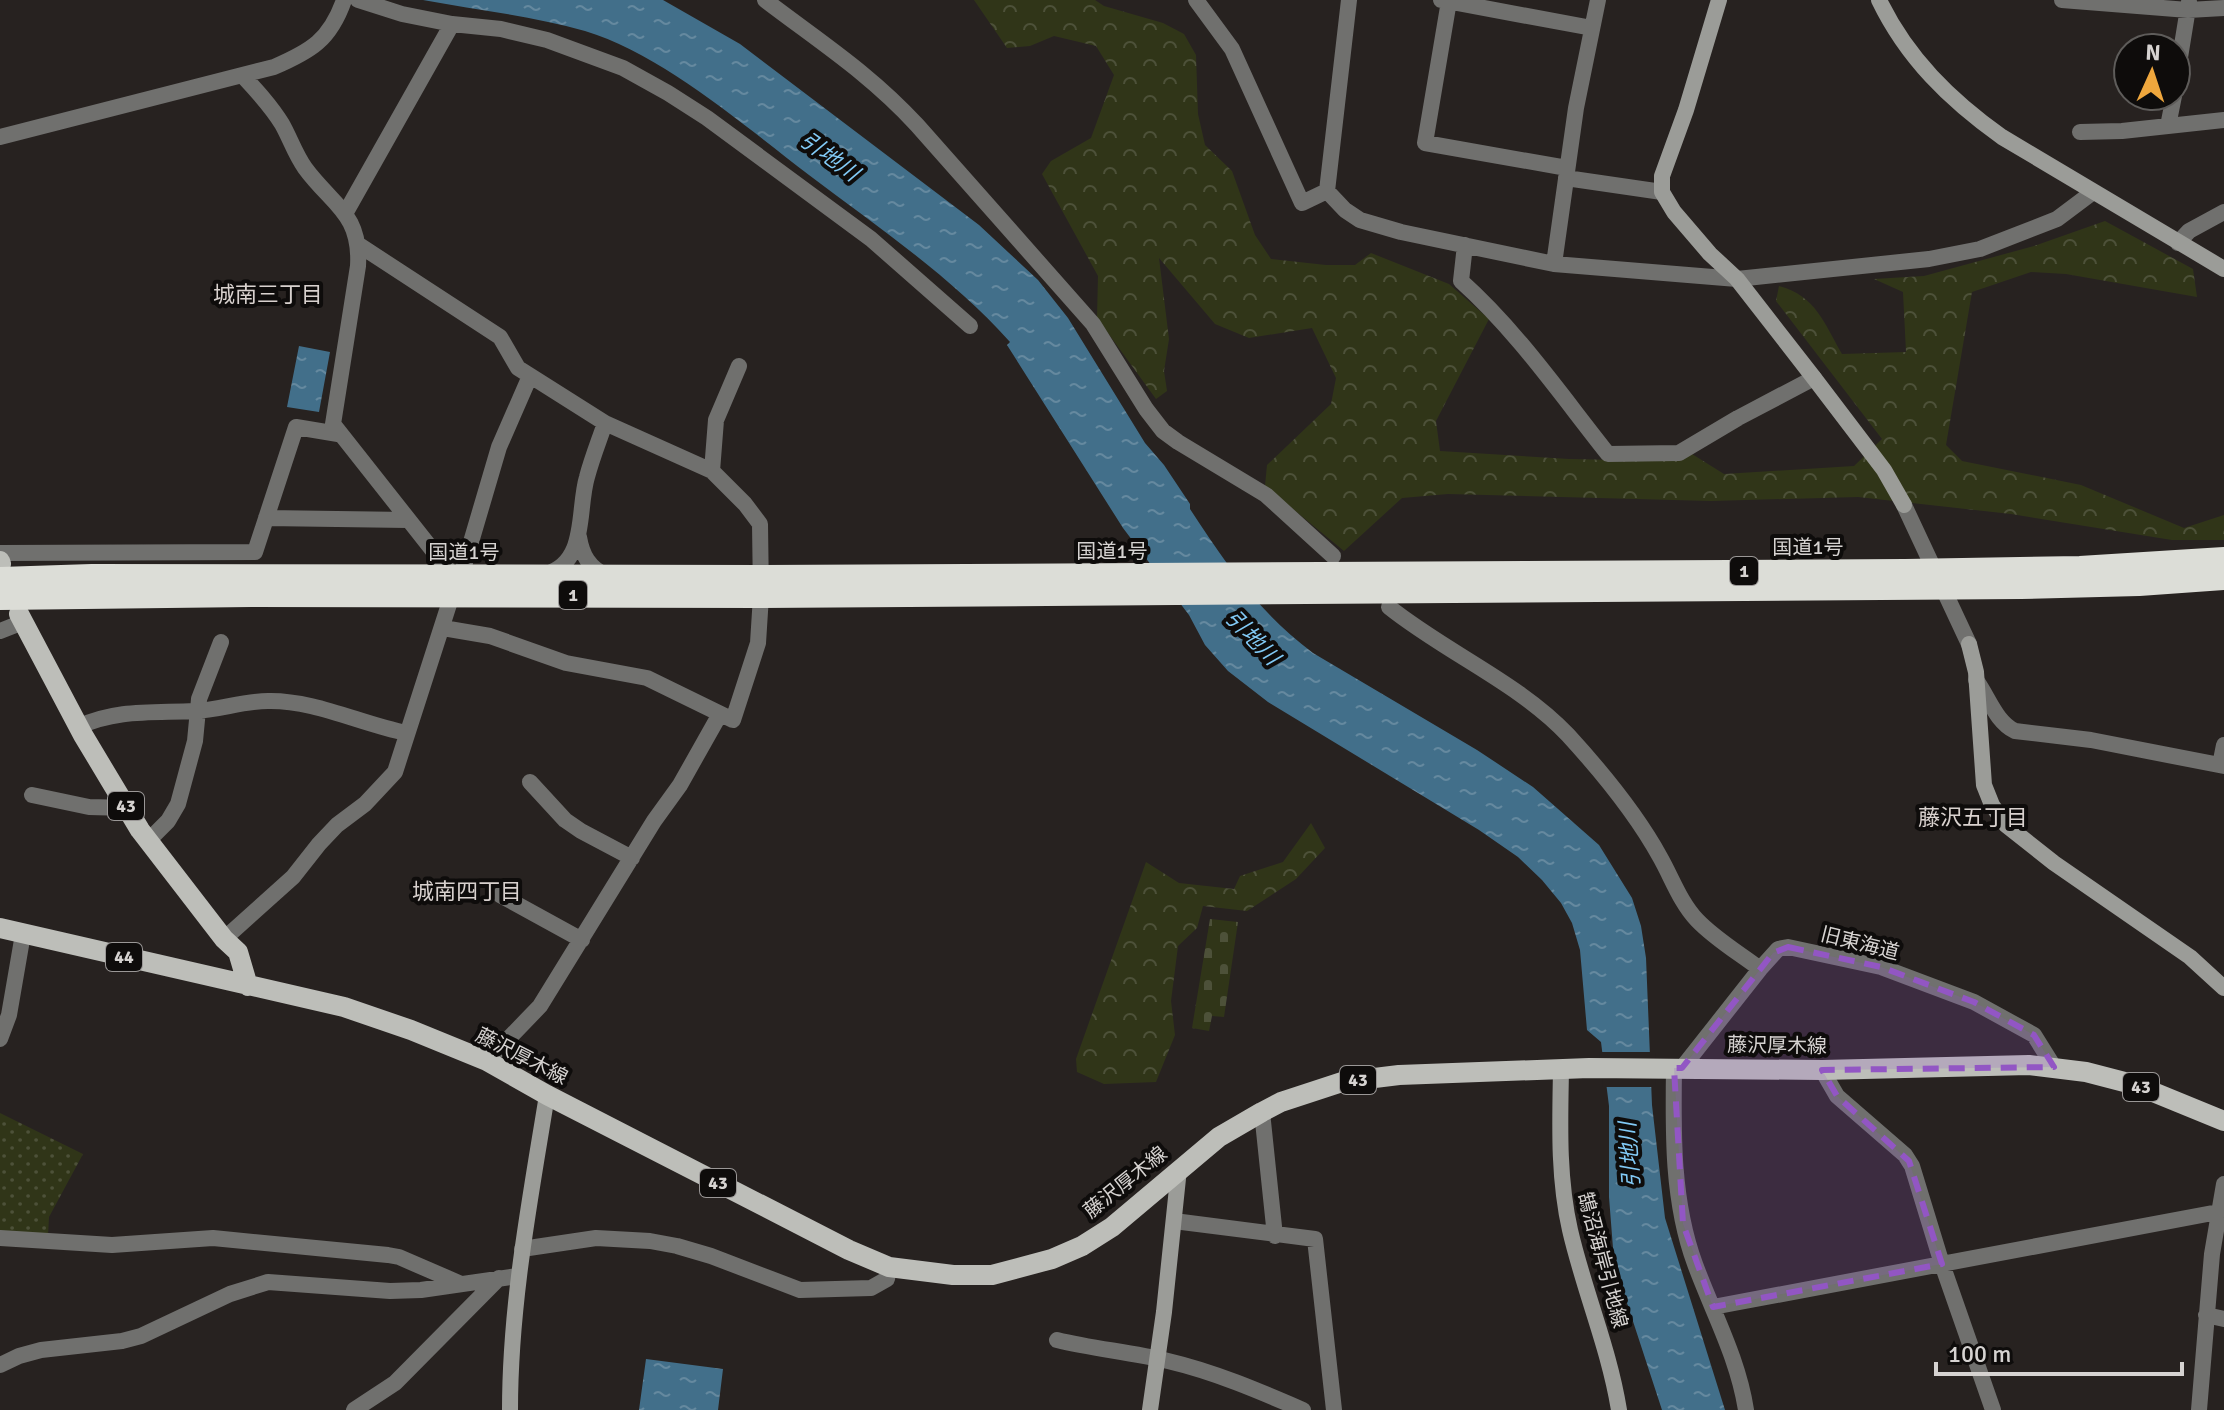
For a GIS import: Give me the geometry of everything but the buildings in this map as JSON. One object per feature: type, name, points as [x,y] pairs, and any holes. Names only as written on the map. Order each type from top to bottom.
[{"type":"highway","name":"国道1号","points":[[0,579],[92,576],[762,586],[1270,583],[2080,568],[2224,559]]},
{"type":"highway","name":"国道1号","points":[[14,612],[538,576],[608,576],[762,586]]},
{"type":"highway","name":"国道1号","points":[[1270,583],[2021,587],[2224,578]]},
{"type":"main road","name":"43","points":[[14,612],[78,727],[148,841],[224,939],[238,952],[248,986]]},
{"type":"main road","name":"44","points":[[0,928],[248,986]]},
{"type":"main road","name":"藤沢厚木線","points":[[248,986],[344,1007],[487,1061],[849,1250],[889,1267],[940,1274],[992,1275],[1052,1259],[1082,1246],[1112,1227],[1219,1137],[1262,1112],[1342,1082],[1441,1072],[1589,1068],[1822,1070],[1982,1064],[2054,1067],[2136,1085],[2224,1121]]},
{"type":"street","points":[[0,137],[274,67],[305,53],[325,37],[337,21],[344,0]]},
{"type":"street","points":[[358,0],[402,14],[501,29],[547,40],[623,68],[668,93],[871,239],[970,326]]},
{"type":"street","points":[[765,0],[841,55],[889,95],[917,125],[1093,324],[1163,431],[1266,495],[1333,556]]},
{"type":"street","points":[[1196,0],[1232,49],[1302,203],[1327,191]]},
{"type":"street","points":[[1327,191],[1349,0]]},
{"type":"street","points":[[1554,264],[1566,173],[1598,0]]},
{"type":"street","points":[[1719,0],[1686,110],[1662,176],[1662,192],[1674,212],[1737,279],[1814,378],[1884,470],[1904,505],[1969,644],[1976,680],[1984,785],[1992,805],[2006,825],[2054,863],[2190,957],[2224,988]]},
{"type":"street","points":[[1879,0],[1908,51],[1951,97],[2002,137],[2224,269]]},
{"type":"street","points":[[2062,0],[2224,8]]},
{"type":"street","points":[[1592,28],[1445,1],[1425,143],[1662,192]]},
{"type":"street","points":[[2184,32],[2189,5]]},
{"type":"street","points":[[346,212],[452,24]]},
{"type":"street","points":[[243,76],[274,111],[304,167],[346,212],[359,245],[349,332],[333,424],[456,582]]},
{"type":"street","points":[[2168,126],[2171,112]]},
{"type":"street","points":[[2080,132],[2122,131],[2224,120]]},
{"type":"street","points":[[1327,191],[1360,220],[1465,245],[1554,264],[1737,279],[1929,259],[1980,249],[2057,219],[2093,192]]},
{"type":"street","points":[[2178,243],[2189,231],[2224,212]]},
{"type":"street","points":[[359,245],[500,337],[518,368],[530,376],[605,423],[712,471],[760,524],[762,586],[758,643],[733,720],[647,678],[566,663],[490,636],[443,628]]},
{"type":"street","points":[[1465,245],[1461,281],[1517,339],[1608,454],[1679,453],[1814,378]]},
{"type":"street","points":[[712,471],[716,420],[739,366]]},
{"type":"street","points":[[224,939],[293,877],[337,825],[365,804],[395,772],[499,447],[530,376]]},
{"type":"street","points":[[605,423],[586,478],[579,537],[588,562],[608,576]]},
{"type":"street","points":[[0,553],[255,552],[296,427],[338,434]]},
{"type":"street","points":[[266,518],[408,520]]},
{"type":"street","points":[[538,576],[555,571],[567,562],[579,537]]},
{"type":"street","points":[[1389,607],[1421,632],[1510,689],[1564,732],[1589,758],[1647,837],[1696,919],[1760,969]]},
{"type":"street","points":[[0,631],[14,612]]},
{"type":"street","points":[[148,841],[168,821],[178,804],[195,741],[197,711],[221,642]]},
{"type":"street","points":[[1976,680],[2004,726],[2015,731],[2091,740],[2222,766],[2224,745]]},
{"type":"street","points":[[78,727],[97,718],[121,714],[197,711],[270,700],[406,733]]},
{"type":"street","points":[[487,1061],[540,1006],[680,785],[720,714]]},
{"type":"street","points":[[530,782],[565,820],[632,858]]},
{"type":"street","points":[[32,795],[89,807],[127,808]]},
{"type":"street","points":[[500,895],[582,940]]},
{"type":"street","points":[[0,1039],[9,1015],[23,934]]},
{"type":"street","name":"旧東海道","points":[[1673,1068],[1778,949],[1788,947],[1881,967],[1963,997],[2034,1035],[2054,1067]]},
{"type":"street","points":[[1673,1068],[1674,1144],[1683,1224],[1694,1263],[1731,1349],[1746,1410]]},
{"type":"street","name":"鵠沼海岸引地線","points":[[1561,1070],[1560,1162],[1564,1196],[1571,1232],[1609,1358],[1619,1410]]},
{"type":"street","points":[[1822,1070],[1837,1096],[1909,1161],[1993,1410]]},
{"type":"street","points":[[510,1410],[510,1356],[518,1276],[547,1095]]},
{"type":"street","points":[[1262,1112],[1275,1236]]},
{"type":"street","points":[[1150,1410],[1179,1169]]},
{"type":"street","points":[[2199,1410],[2206,1315],[2224,1184]]},
{"type":"street","points":[[1713,1307],[2218,1212]]},
{"type":"street","points":[[1174,1221],[1315,1239],[1334,1410]]},
{"type":"street","points":[[0,1238],[112,1245],[213,1238],[388,1255],[459,1283]]},
{"type":"street","points":[[522,1249],[596,1238],[650,1241],[711,1256],[800,1290],[871,1288],[887,1279],[889,1267]]},
{"type":"street","points":[[0,1365],[41,1350],[141,1336],[230,1294],[268,1282],[390,1291],[421,1290],[518,1276]]},
{"type":"street","points":[[358,1409],[395,1383],[499,1278]]},
{"type":"street","points":[[2206,1315],[2224,1319]]},
{"type":"street","points":[[1057,1340],[1091,1349],[1156,1358],[1240,1383],[1303,1410]]},
{"type":"highlighted area","points":[[1788,947],[1881,967],[1974,1002],[2034,1035],[2054,1067],[1822,1070],[1837,1096],[1909,1161],[1942,1264],[1713,1307],[1683,1224],[1674,1068],[1682,1068],[1773,953]]},
{"type":"green space","points":[[974,0],[1095,0],[1104,6],[1163,23],[1184,34],[1196,55],[1198,114],[1205,145],[1232,171],[1255,235],[1271,259],[1355,265],[1371,253],[1449,284],[1489,319],[1436,421],[1440,451],[1569,459],[1671,461],[1692,454],[1724,474],[1854,466],[1882,439],[1776,301],[1779,286],[1802,296],[1818,312],[1842,354],[1906,352],[1903,292],[1874,279],[1924,276],[2034,246],[2105,221],[2193,269],[2197,297],[2066,274],[2031,272],[1972,292],[1946,445],[1962,461],[2081,485],[2184,528],[2224,515],[2224,540],[2172,540],[2011,514],[1858,497],[1711,501],[1448,494],[1402,498],[1344,551],[1265,486],[1267,465],[1331,404],[1336,378],[1312,328],[1249,338],[1215,324],[1159,258],[1169,339],[1164,371],[1167,391],[1156,399],[1097,318],[1098,276],[1042,174],[1051,161],[1091,138],[1114,75],[1096,46],[1054,36],[1030,46],[1007,48]]},
{"type":"green space","points":[[1311,823],[1325,848],[1296,879],[1247,911],[1203,906],[1197,928],[1178,946],[1171,1001],[1175,1035],[1156,1082],[1104,1084],[1077,1072],[1076,1059],[1146,862],[1179,883],[1234,889],[1240,876],[1283,862]]},
{"type":"green space","points":[[1210,919],[1238,922],[1224,1017],[1212,1016],[1209,1031],[1192,1028]]},
{"type":"green space","points":[[0,1113],[83,1154],[49,1217],[48,1236],[0,1232]]},
{"type":"water","name":"引地川","points":[[423,0],[663,0],[740,44],[979,225],[1038,280],[1068,318],[1145,443],[1164,465],[1217,549],[1245,587],[1293,637],[1313,653],[1477,750],[1533,787],[1599,845],[1632,898],[1641,926],[1646,958],[1652,1105],[1665,1218],[1725,1410],[1662,1410],[1626,1300],[1613,1248],[1609,1197],[1609,1106],[1601,1042],[1587,1030],[1580,950],[1572,923],[1561,903],[1542,880],[1518,857],[1479,830],[1268,702],[1228,671],[1205,645],[1189,615],[1123,528],[1007,345],[1010,342],[964,296],[914,254],[731,114],[644,56],[585,31],[525,17]]},
{"type":"water","points":[[299,346],[330,352],[319,412],[287,407]]},
{"type":"water","points":[[646,1359],[723,1369],[718,1410],[639,1410]]},
{"type":"pier","points":[[1599,1052],[1655,1052],[1656,1087],[1603,1087]]},
{"type":"district","name":"城南三丁目","points":[[268,294]]},
{"type":"district","name":"藤沢五丁目","points":[[1973,817]]},
{"type":"district","name":"城南四丁目","points":[[467,891]]}]
